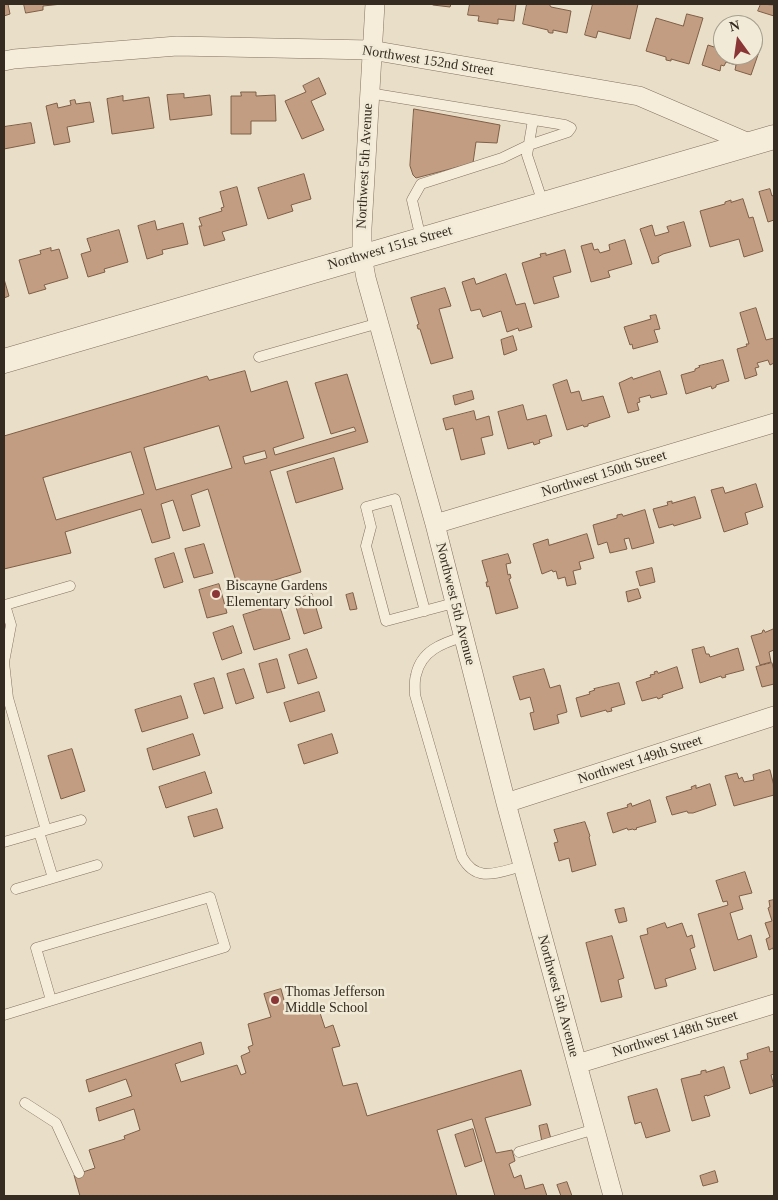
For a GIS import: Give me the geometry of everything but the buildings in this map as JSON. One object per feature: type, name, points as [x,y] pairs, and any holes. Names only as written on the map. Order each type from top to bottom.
[{"type":"street","name":"Northwest 5th Avenue","points":[[375,4],[371,50],[362,256],[378,323],[434,524],[506,803],[613,1196]]},
{"type":"street","name":"Northwest 152nd Street","points":[[4,61],[177,46],[371,50],[639,96],[751,144]]},
{"type":"street","name":"Northwest 151st Street","points":[[4,361],[774,137]]},
{"type":"street","name":"Northwest 150th Street","points":[[434,524],[774,423]]},
{"type":"street","name":"Northwest 149th Street","points":[[506,803],[774,716]]},
{"type":"street","name":"Northwest 148th Street","points":[[576,1064],[774,1004]]},
{"type":"lane","points":[[369,93],[533,120],[570,128],[568,132],[529,145],[502,158],[421,184],[412,200],[421,239]]},
{"type":"lane","points":[[533,120],[527,155],[543,203]]},
{"type":"lane","points":[[259,357],[378,323]]},
{"type":"lane","points":[[425,611],[395,499],[366,507],[371,527],[366,546],[386,621],[425,611],[454,603]]},
{"type":"lane","points":[[53,878],[6,698],[4,662],[10,625],[5,605],[70,586]]},
{"type":"lane","points":[[463,637],[444,642],[425,655],[416,674],[415,695],[462,857],[467,866],[477,873],[488,875],[523,866]]},
{"type":"lane","points":[[4,842],[80,820]]},
{"type":"lane","points":[[16,889],[97,865]]},
{"type":"lane","points":[[4,1015],[225,948],[210,897],[36,948],[51,1000]]},
{"type":"lane","points":[[26,1103],[56,1123],[79,1173]]},
{"type":"lane","points":[[519,1152],[594,1129]]},
{"type":"place","name":"Biscayne Gardens Elementary School","points":[[216,594]]},
{"type":"place","name":"Thomas Jefferson Middle School","points":[[275,1000]]}]
